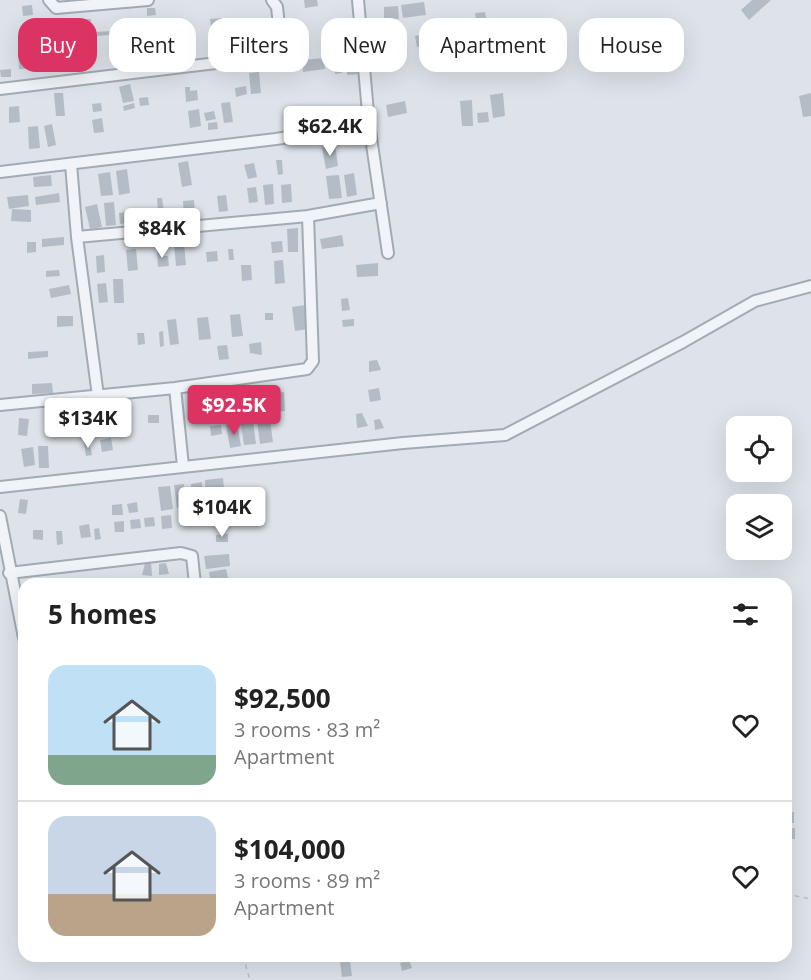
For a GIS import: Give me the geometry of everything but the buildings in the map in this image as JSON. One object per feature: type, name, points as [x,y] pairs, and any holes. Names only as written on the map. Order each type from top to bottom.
[{"type":"street","points":[[49,0],[56,8],[148,0]]},
{"type":"street","points":[[0,89],[267,57],[281,44],[277,7],[272,0]]},
{"type":"street","points":[[358,0],[369,124],[388,253]]},
{"type":"street","points":[[0,172],[276,140],[369,124]]},
{"type":"street","points":[[71,164],[77,237],[98,396]]},
{"type":"street","points":[[77,237],[308,216],[381,203]]},
{"type":"street","points":[[0,405],[175,388],[303,370],[310,366],[313,360],[308,216]]},
{"type":"street","points":[[0,487],[183,466],[505,435],[683,342],[755,301],[811,286]]},
{"type":"street","points":[[175,388],[183,466]]},
{"type":"street","points":[[0,516],[18,612]]},
{"type":"street","points":[[9,573],[181,553],[192,556],[194,578]]},
{"type":"path","points":[[792,895],[811,899]]},
{"type":"path","points":[[245,962],[250,980]]}]
